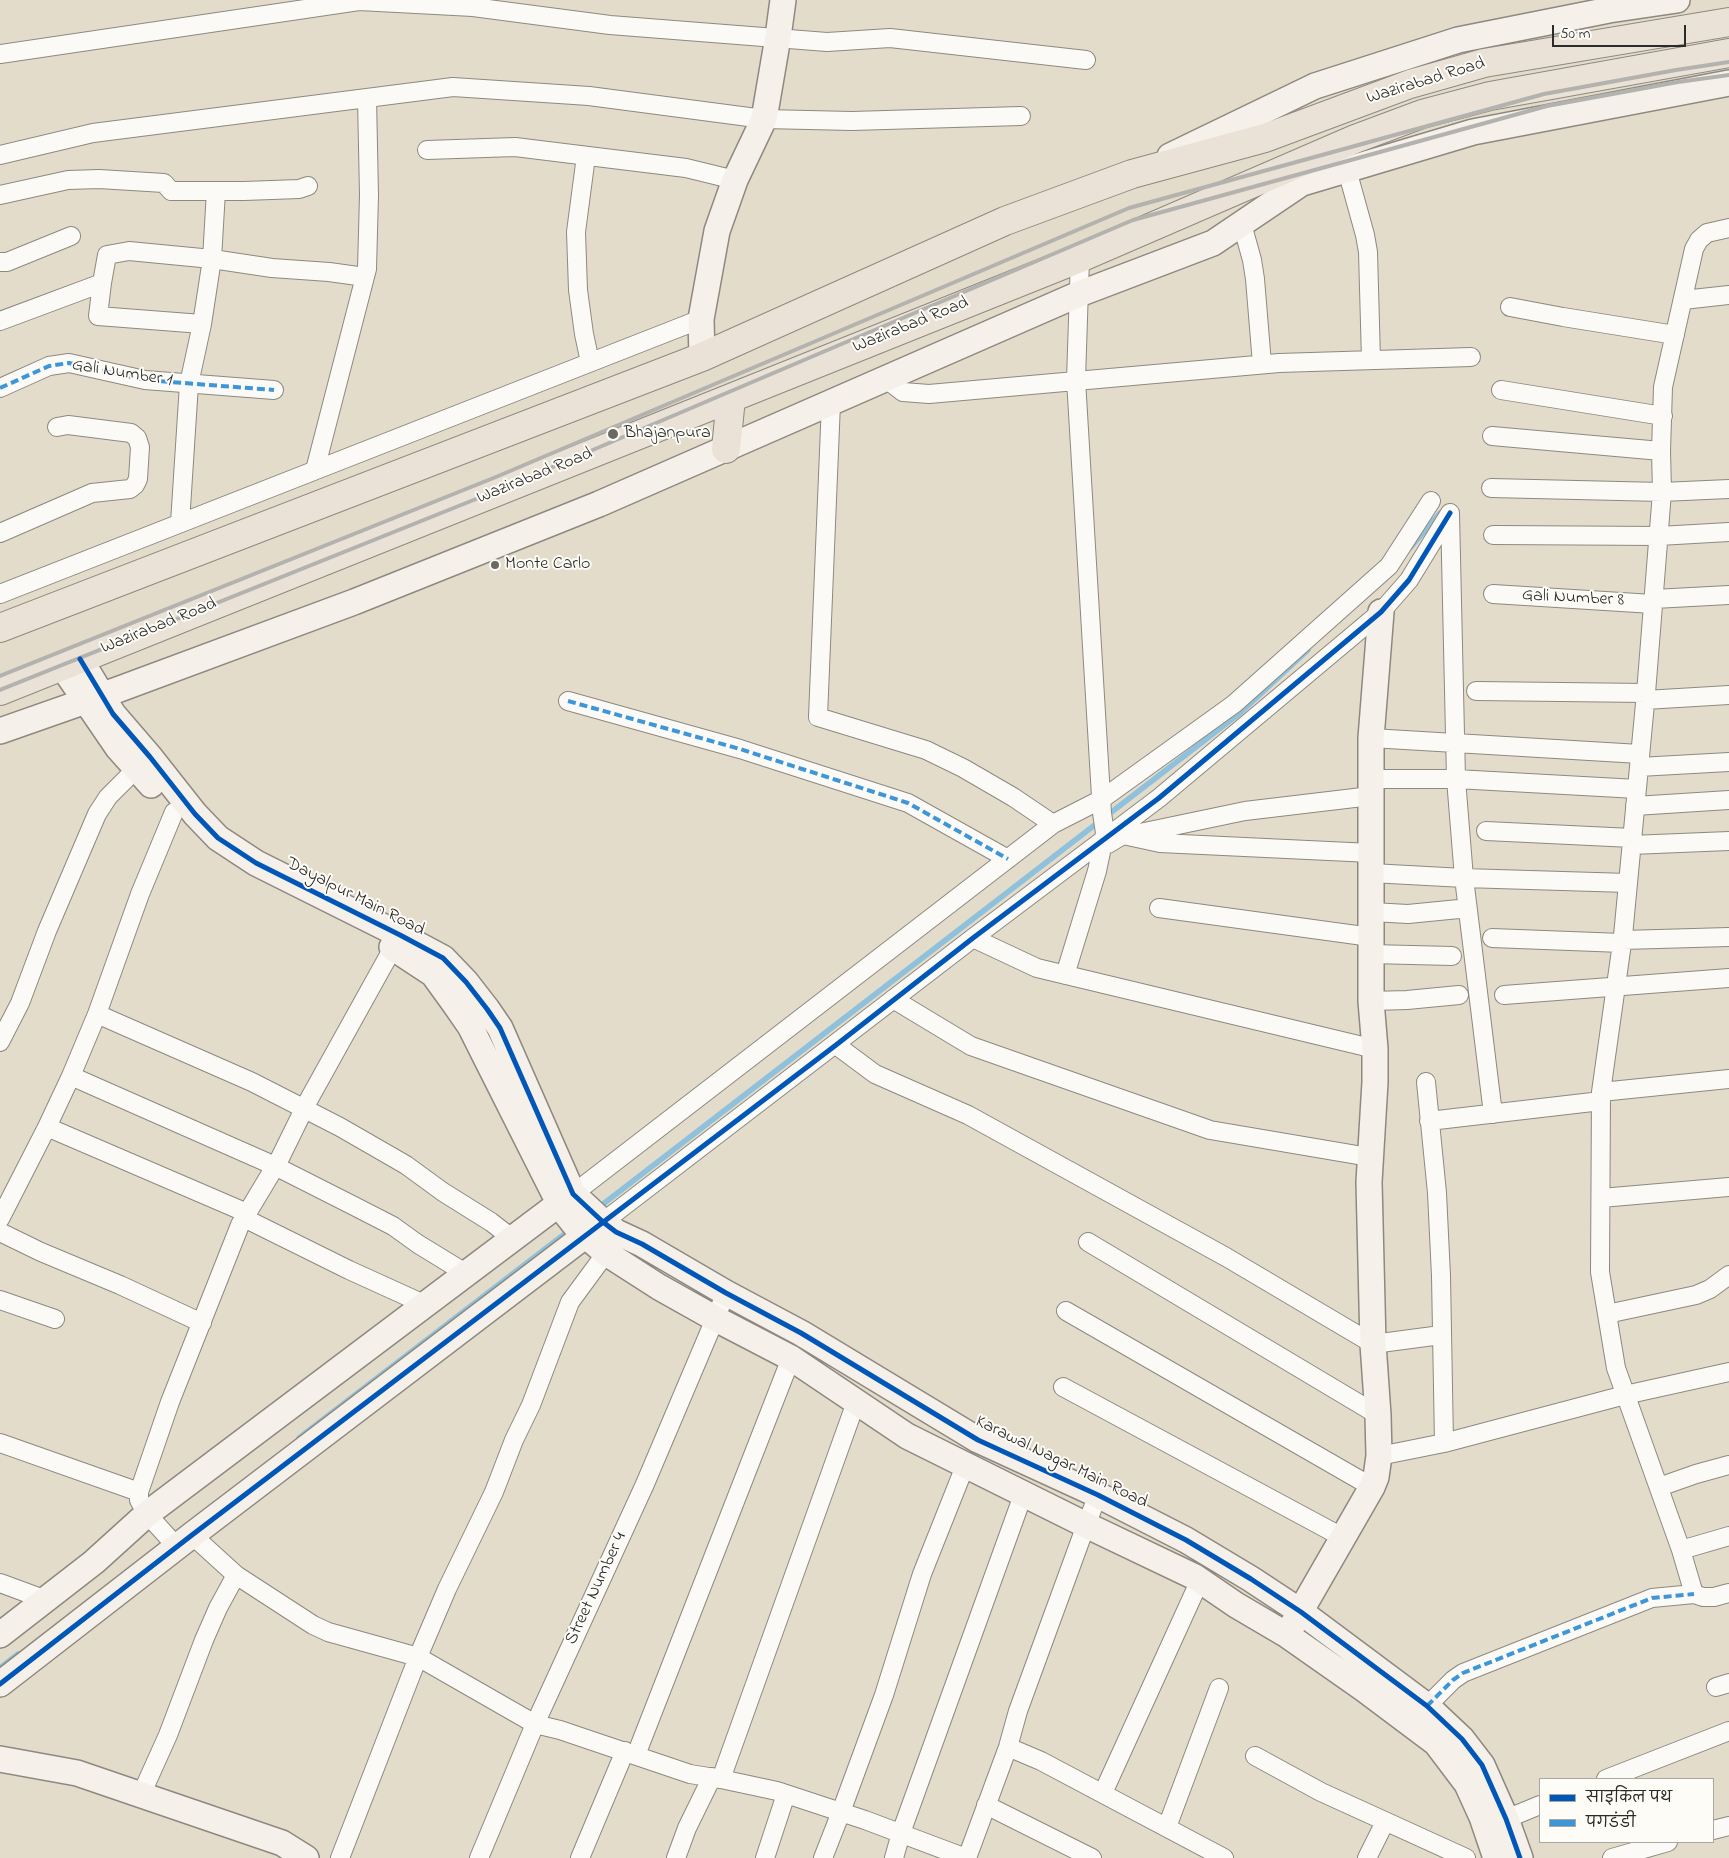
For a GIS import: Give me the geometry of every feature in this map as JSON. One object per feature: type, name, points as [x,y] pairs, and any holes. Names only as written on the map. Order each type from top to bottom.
[{"type":"highway","name":"Wazirabad Road","points":[[2,622],[702,357],[1005,221],[1132,174],[1265,138],[1410,84],[1484,63],[1729,22]]},
{"type":"highway","name":"Wazirabad Road","points":[[0,691],[1080,258],[1355,139],[1422,114],[1490,96],[1729,53]]},
{"type":"highway","points":[[726,449],[731,398]]},
{"type":"street","points":[[702,357],[701,318],[717,231],[735,180],[764,119],[783,0]]},
{"type":"street","name":"Wazirabad Road","points":[[1132,174],[1324,83],[1458,40],[1609,10],[1677,0]]},
{"type":"street","points":[[0,54],[359,1],[473,7],[610,25],[827,42],[890,38],[1086,60]]},
{"type":"street","name":"Wazirabad Road","points":[[1180,215],[1299,185],[1472,132],[1729,83]]},
{"type":"street","points":[[0,155],[93,133],[453,87],[589,96],[764,119],[852,121],[1021,116]]},
{"type":"street","points":[[315,470],[367,269],[369,195],[367,98]]},
{"type":"street","points":[[427,150],[516,147],[686,168],[735,180]]},
{"type":"street","points":[[586,156],[576,232],[578,290],[590,362]]},
{"type":"street","points":[[1347,170],[1368,252],[1371,360]]},
{"type":"street","points":[[0,195],[68,180],[99,179],[164,183],[171,191],[299,189],[308,186]]},
{"type":"street","points":[[0,731],[354,602],[599,504],[1079,294],[1213,243],[1299,185]]},
{"type":"street","name":"Gali Number 1","points":[[180,523],[189,384],[202,324],[212,258],[216,191]]},
{"type":"street","points":[[1242,224],[1255,279],[1262,364]]},
{"type":"street","points":[[1694,1594],[1681,1550],[1616,1368],[1600,1272],[1602,1096],[1622,942],[1646,696],[1662,492],[1663,387],[1694,249],[1706,233],[1729,228]]},
{"type":"street","points":[[0,262],[7,262],[70,236]]},
{"type":"street","points":[[202,324],[98,316],[102,282],[108,255],[129,251],[212,258],[272,268],[330,272],[365,277]]},
{"type":"street","points":[[1065,975],[1105,839],[1076,380],[1080,258]]},
{"type":"street","points":[[0,321],[102,282]]},
{"type":"street","points":[[1683,300],[1729,295]]},
{"type":"street","points":[[1510,306],[1675,336]]},
{"type":"street","points":[[0,594],[701,318]]},
{"type":"street","points":[[886,379],[903,392],[921,394],[1262,364],[1471,358]]},
{"type":"street","name":"Gali Number 1","points":[[0,388],[49,366],[69,363],[145,380],[189,384]]},
{"type":"street","points":[[189,384],[274,390]]},
{"type":"street","points":[[1501,390],[1662,416]]},
{"type":"street","points":[[831,403],[818,717],[926,750],[963,768],[1013,797],[1053,824]]},
{"type":"street","points":[[0,533],[92,493],[130,489],[136,485],[140,447],[137,438],[130,432],[68,425],[57,427]]},
{"type":"street","points":[[1492,436],[1661,451]]},
{"type":"street","points":[[1492,488],[1662,492],[1729,489]]},
{"type":"street","points":[[0,1635],[94,1562],[147,1511],[567,1201],[1053,824],[1102,806],[1234,704],[1389,566],[1432,502]]},
{"type":"street","points":[[0,1684],[180,1542],[597,1231],[973,938],[1159,798],[1381,612],[1409,580],[1450,513],[1456,779],[1464,878],[1492,1114]]},
{"type":"street","points":[[1493,535],[1659,536],[1729,532]]},
{"type":"street","name":"Gali Number 8","points":[[1493,594],[1654,602],[1729,595]]},
{"type":"street","points":[[1287,1635],[1372,1487],[1376,1477],[1379,1456],[1373,1344],[1370,1158],[1375,1082],[1375,1049],[1371,1002],[1371,738],[1381,612]]},
{"type":"street","name":"Dayalpur Main Road","points":[[71,663],[93,698],[113,714],[174,812],[208,849],[248,876],[397,941],[442,958],[466,982],[488,1009],[500,1028],[567,1201]]},
{"type":"street","points":[[1476,691],[1646,696],[1729,695]]},
{"type":"street","points":[[568,701],[740,749],[908,803],[1008,859]]},
{"type":"street","points":[[1371,738],[1456,743],[1639,760],[1729,762]]},
{"type":"street","points":[[0,1042],[20,1003],[47,931],[97,814],[108,797],[143,762]]},
{"type":"street","name":"Dayalpur Main Road","points":[[143,762],[218,838],[256,863],[397,941]]},
{"type":"street","points":[[1129,836],[1371,787],[1456,779],[1636,798],[1729,800]]},
{"type":"street","points":[[0,1220],[71,1076],[97,1014],[140,894],[174,812]]},
{"type":"street","points":[[1486,831],[1632,841],[1729,841]]},
{"type":"street","points":[[1105,839],[1123,835],[1160,843],[1371,863],[1464,878],[1628,883]]},
{"type":"street","points":[[1159,908],[1371,945],[1452,956]]},
{"type":"street","points":[[1372,912],[1408,914],[1459,909]]},
{"type":"street","points":[[1492,938],[1622,942],[1729,937]]},
{"type":"street","points":[[973,938],[1037,968],[1375,1049]]},
{"type":"street","points":[[147,1511],[176,1385],[246,1216],[397,941]]},
{"type":"street","points":[[1504,995],[1729,978]]},
{"type":"street","points":[[1371,1002],[1459,995]]},
{"type":"street","points":[[894,999],[971,1046],[1210,1130],[1370,1158]]},
{"type":"street","points":[[97,1014],[252,1082],[304,1108],[406,1165],[513,1239]]},
{"type":"street","points":[[836,1045],[875,1074],[968,1115],[1226,1257],[1373,1344],[1441,1335]]},
{"type":"street","points":[[71,1076],[275,1166],[393,1226],[466,1274]]},
{"type":"street","points":[[1430,1121],[1492,1114],[1602,1096],[1729,1079]]},
{"type":"street","points":[[1426,1082],[1437,1192],[1441,1276],[1444,1443]]},
{"type":"street","points":[[47,1128],[246,1216],[349,1270],[426,1305]]},
{"type":"street","points":[[1601,1198],[1729,1187]]},
{"type":"street","name":"Karawal Nagar Main Road","points":[[567,1201],[659,1287],[791,1358],[907,1436],[1200,1580],[1236,1605],[1287,1635],[1364,1689],[1436,1743],[1467,1784],[1482,1817],[1496,1858]]},
{"type":"street","points":[[340,1858],[418,1657],[447,1589],[490,1501],[514,1440],[531,1405],[597,1231]]},
{"type":"street","name":"Karawal Nagar Main Road","points":[[597,1231],[642,1244],[726,1293],[801,1333],[978,1440],[1098,1495],[1186,1540],[1301,1612],[1427,1706],[1462,1739],[1482,1765],[1506,1818],[1520,1858]]},
{"type":"street","points":[[0,1232],[202,1323]]},
{"type":"street","points":[[1088,1242],[1378,1414]]},
{"type":"street","points":[[1607,1314],[1696,1295],[1710,1289],[1729,1275]]},
{"type":"street","name":"Street Number 4","points":[[479,1858],[536,1724],[645,1484],[726,1293]]},
{"type":"street","points":[[0,1300],[56,1319]]},
{"type":"street","points":[[1066,1310],[1372,1487]]},
{"type":"street","points":[[580,1858],[630,1753],[791,1358]]},
{"type":"street","points":[[1379,1456],[1444,1443],[1625,1395],[1729,1372]]},
{"type":"street","points":[[1064,1387],[1342,1537]]},
{"type":"street","points":[[676,1858],[687,1828],[716,1778],[856,1402]]},
{"type":"street","points":[[0,1443],[147,1511],[180,1542],[236,1575],[313,1625],[328,1632],[418,1657],[536,1724],[560,1730],[690,1774],[786,1794],[901,1833],[967,1858],[1008,1747],[1018,1712],[1098,1495]]},
{"type":"street","points":[[1659,1487],[1729,1465]]},
{"type":"street","points":[[823,1858],[884,1695],[922,1574],[965,1466]]},
{"type":"street","points":[[894,1858],[901,1833],[1024,1494]]},
{"type":"street","points":[[1681,1550],[1729,1536]]},
{"type":"street","points":[[141,1795],[168,1735],[207,1632],[236,1575]]},
{"type":"street","points":[[1103,1793],[1200,1580]]},
{"type":"street","points":[[0,1583],[46,1600]]},
{"type":"street","points":[[1411,1725],[1453,1680],[1463,1673],[1652,1598],[1694,1594],[1703,1597],[1729,1592]]},
{"type":"street","points":[[1166,1827],[1219,1688]]},
{"type":"street","points":[[1609,1778],[1729,1731]]},
{"type":"street","points":[[1008,1747],[1041,1761],[1224,1858]]},
{"type":"street","points":[[1254,1756],[1321,1792],[1466,1858]]},
{"type":"street","points":[[0,1759],[77,1773],[282,1843],[306,1858]]},
{"type":"street","points":[[766,1858],[786,1794]]},
{"type":"street","points":[[986,1804],[1092,1858]]},
{"type":"street","points":[[1506,1818],[1539,1805]]},
{"type":"street","points":[[1367,1858],[1385,1822]]},
{"type":"street","points":[[1714,1830],[1729,1826]]},
{"type":"street","points":[[1612,1858],[1664,1843]]},
{"type":"street","points":[[1488,1858],[1496,1858]]},
{"type":"waterway","points":[[1410,548],[1440,513]]},
{"type":"waterway","points":[[598,1208],[1240,713],[1308,650]]},
{"type":"waterway","points":[[299,1438],[571,1229]]},
{"type":"waterway","points":[[0,1668],[18,1654]]},
{"type":"railway","points":[[0,676],[496,477],[1129,208],[1544,94],[1729,62]]},
{"type":"railway","points":[[0,690],[501,489],[1133,220],[1547,106],[1678,82],[1729,75]]},
{"type":"marked path","points":[[0,388],[49,366],[69,363],[145,380],[274,390]]},
{"type":"marked path","points":[[568,701],[740,749],[908,803],[1008,859]]},
{"type":"marked path","points":[[1427,1706],[1453,1680],[1463,1673],[1652,1598],[1694,1594]]},
{"type":"cycle path","points":[[0,1684],[192,1535],[1159,798],[1381,612],[1409,580],[1450,513]]},
{"type":"cycle path","points":[[80,659],[113,714],[195,814],[218,838],[256,863],[443,958],[466,982],[500,1028],[573,1194],[603,1222],[616,1232],[642,1244],[726,1293],[801,1333],[978,1440],[1098,1495],[1186,1540],[1301,1612],[1427,1706],[1462,1739],[1482,1765],[1506,1819],[1520,1858]]},
{"type":"place","name":"Bhajanpura","points":[[613,434]]},
{"type":"place","name":"Monte Carlo","points":[[495,565]]}]
